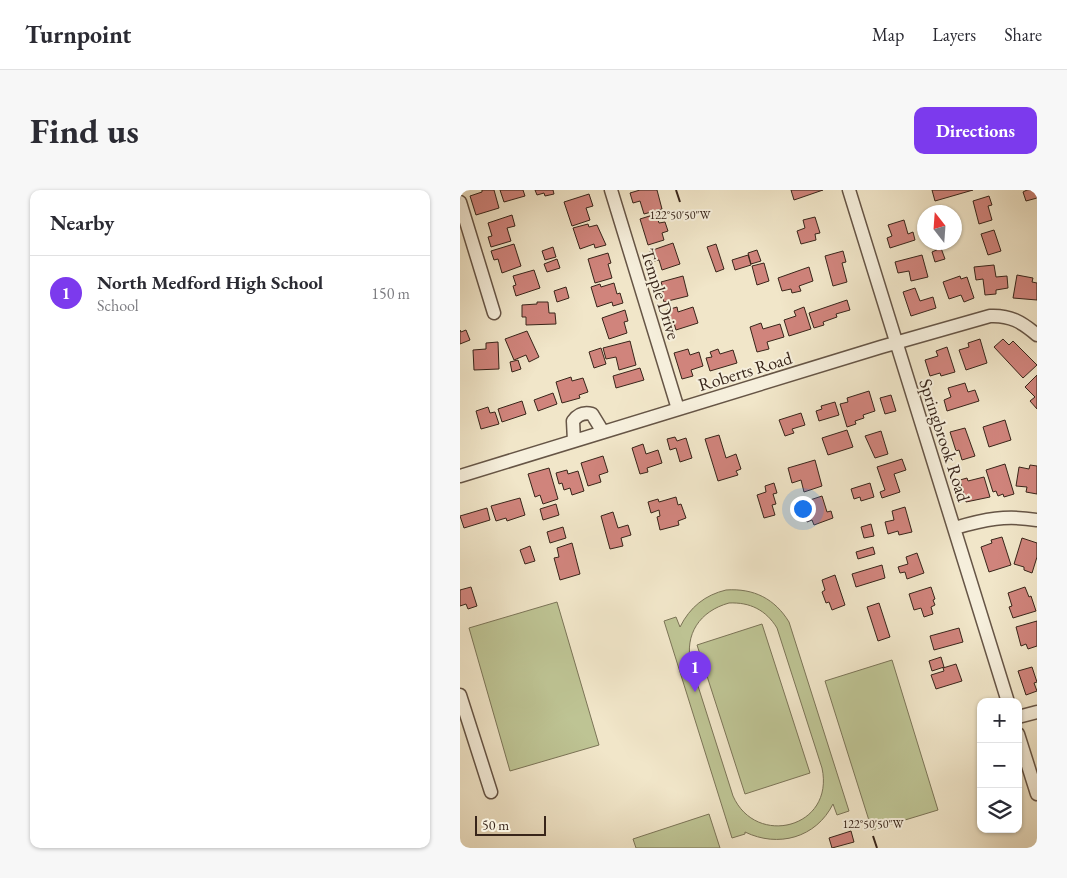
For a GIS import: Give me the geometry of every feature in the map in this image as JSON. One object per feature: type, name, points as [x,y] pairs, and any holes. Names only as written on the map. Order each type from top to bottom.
[{"type":"street","name":"Temple Drive","points":[[611,190],[678,409]]},
{"type":"street","name":"Springbrook Road","points":[[849,190],[1007,698]]},
{"type":"street","points":[[460,202],[494,313]]},
{"type":"street","name":"Roberts Road","points":[[460,476],[990,316],[1013,318],[1037,335]]},
{"type":"street","points":[[574,441],[573,421],[577,416],[586,413],[592,414],[603,432]]},
{"type":"street","points":[[955,528],[980,520],[997,518],[1010,517],[1037,520]]},
{"type":"street","points":[[460,695],[491,792]]},
{"type":"street","points":[[1022,717],[1037,712]]},
{"type":"street","points":[[1021,743],[1037,794]]},
{"type":"green space","points":[[736,590],[755,593],[770,601],[789,622],[849,811],[837,815],[833,804],[826,816],[817,825],[795,837],[770,839],[745,832],[745,834],[732,838],[664,621],[676,617],[680,627],[693,608],[718,592]],"holes":[[[729,603],[757,608],[768,616],[777,628],[822,768],[823,789],[817,805],[806,817],[791,824],[775,826],[758,822],[744,812],[733,796],[691,664],[690,643],[696,625],[702,618],[719,607]]]},
{"type":"green space","points":[[557,602],[599,745],[510,771],[469,628]]},
{"type":"green space","points":[[762,624],[810,773],[745,794],[697,645]]},
{"type":"green space","points":[[892,660],[938,810],[872,830],[825,681]]},
{"type":"green space","points":[[709,814],[720,848],[636,848],[633,839]]},
{"type":"building","points":[[482,190],[494,190],[499,208],[476,215],[470,196],[482,192]]},
{"type":"building","points":[[500,190],[523,190],[525,196],[504,202]]},
{"type":"building","points":[[535,190],[553,190],[554,194],[545,196],[544,193],[537,195]]},
{"type":"building","points":[[640,190],[657,190],[662,209],[644,214],[640,201],[633,203],[630,193]]},
{"type":"building","points":[[791,190],[823,190],[794,200]]},
{"type":"building","points":[[932,190],[973,190],[935,201]]},
{"type":"building","points":[[1037,190],[1037,198],[1026,201],[1023,192]]},
{"type":"building","points":[[589,194],[593,206],[586,208],[590,220],[572,226],[564,202]]},
{"type":"building","points":[[989,196],[992,205],[988,206],[992,220],[979,224],[973,201]]},
{"type":"building","points":[[656,214],[659,223],[665,222],[668,231],[662,233],[664,240],[648,245],[640,219]]},
{"type":"building","points":[[512,215],[515,226],[507,228],[511,241],[491,247],[488,237],[492,236],[488,223]]},
{"type":"building","points":[[815,217],[820,233],[815,234],[816,240],[801,244],[797,231],[805,228],[803,220]]},
{"type":"building","points":[[904,220],[908,234],[913,232],[915,240],[890,248],[887,238],[892,236],[888,225]]},
{"type":"building","points":[[588,224],[589,227],[597,225],[606,245],[595,248],[594,244],[580,249],[573,228]]},
{"type":"building","points":[[994,230],[1001,251],[988,255],[981,234]]},
{"type":"building","points":[[673,243],[680,264],[662,270],[659,260],[654,261],[650,251]]},
{"type":"building","points":[[514,244],[521,266],[502,273],[498,259],[494,260],[491,251]]},
{"type":"building","points":[[716,244],[724,269],[716,272],[707,247]]},
{"type":"building","points":[[553,247],[556,257],[545,260],[542,251]]},
{"type":"building","points":[[757,250],[761,261],[751,264],[748,253]]},
{"type":"building","points":[[942,250],[945,259],[935,262],[932,252]]},
{"type":"building","points":[[843,251],[846,262],[842,263],[847,282],[833,286],[825,256]]},
{"type":"building","points":[[608,253],[611,263],[608,264],[612,278],[595,283],[588,259]]},
{"type":"building","points":[[748,255],[751,265],[735,270],[732,260]]},
{"type":"building","points":[[922,255],[928,277],[911,281],[909,271],[898,273],[895,262]]},
{"type":"building","points":[[557,259],[560,268],[547,272],[544,264]]},
{"type":"building","points":[[764,263],[769,281],[757,285],[752,266]]},
{"type":"building","points":[[994,265],[996,277],[1007,276],[1008,288],[996,290],[996,294],[985,295],[983,279],[976,280],[974,267]]},
{"type":"building","points":[[809,267],[813,281],[799,286],[801,291],[792,293],[791,289],[782,291],[778,278]]},
{"type":"building","points":[[534,270],[540,288],[516,296],[513,286],[516,285],[513,276]]},
{"type":"building","points":[[1017,275],[1033,278],[1032,282],[1037,283],[1037,300],[1013,298]]},
{"type":"building","points":[[683,276],[688,296],[664,302],[661,292],[664,291],[661,282]]},
{"type":"building","points":[[960,276],[961,279],[967,277],[974,298],[964,302],[961,295],[949,299],[943,282]]},
{"type":"building","points":[[614,283],[617,294],[620,293],[623,303],[613,306],[612,302],[597,307],[591,287],[600,284],[601,287]]},
{"type":"building","points":[[566,287],[569,298],[557,302],[554,291]]},
{"type":"building","points":[[915,288],[920,301],[933,297],[936,308],[911,316],[903,292]]},
{"type":"building","points":[[847,300],[850,310],[836,314],[837,317],[823,322],[824,325],[814,328],[809,313]]},
{"type":"building","points":[[537,302],[548,302],[549,313],[555,313],[556,324],[526,325],[526,317],[522,317],[522,305],[537,304]]},
{"type":"building","points":[[677,307],[678,312],[693,307],[698,323],[676,330],[673,320],[670,321],[667,310]]},
{"type":"building","points":[[804,307],[811,329],[789,336],[784,320],[796,316],[794,311]]},
{"type":"building","points":[[625,310],[628,321],[624,322],[627,333],[609,339],[602,318]]},
{"type":"building","points":[[761,323],[763,329],[780,324],[784,337],[767,342],[769,349],[757,352],[750,327]]},
{"type":"building","points":[[460,330],[461,332],[466,330],[470,340],[460,344]]},
{"type":"building","points":[[527,331],[539,357],[529,362],[526,355],[514,360],[505,339]]},
{"type":"building","points":[[980,339],[987,363],[966,370],[959,350],[969,347],[968,343]]},
{"type":"building","points":[[1003,339],[1009,345],[1013,341],[1037,365],[1023,378],[994,347]]},
{"type":"building","points":[[630,341],[636,365],[619,370],[616,357],[606,359],[603,348]]},
{"type":"building","points":[[498,342],[499,369],[474,370],[473,350],[486,349],[486,343]]},
{"type":"building","points":[[947,347],[955,372],[941,376],[940,373],[930,376],[925,360],[938,356],[936,351]]},
{"type":"building","points":[[601,348],[606,364],[594,368],[589,352]]},
{"type":"building","points":[[688,349],[690,355],[699,352],[703,366],[691,370],[693,376],[682,379],[674,353]]},
{"type":"building","points":[[718,349],[720,354],[733,350],[737,363],[710,371],[706,358],[712,357],[710,352]]},
{"type":"building","points":[[518,360],[521,369],[512,372],[510,362]]},
{"type":"building","points":[[640,368],[644,380],[616,388],[613,376]]},
{"type":"building","points":[[1037,375],[1037,409],[1030,401],[1035,397],[1025,387]]},
{"type":"building","points":[[571,377],[572,381],[583,378],[588,392],[579,395],[580,398],[562,403],[556,382]]},
{"type":"building","points":[[965,383],[968,392],[975,390],[979,401],[947,411],[944,400],[951,397],[948,388]]},
{"type":"building","points":[[869,391],[875,411],[863,415],[864,418],[855,421],[856,424],[847,427],[840,404],[848,402],[847,398]]},
{"type":"building","points":[[553,393],[557,404],[538,411],[534,400]]},
{"type":"building","points":[[891,395],[896,411],[885,414],[880,398]]},
{"type":"building","points":[[522,401],[526,414],[502,422],[498,409]]},
{"type":"building","points":[[835,402],[839,415],[819,421],[816,411],[822,409],[821,406]]},
{"type":"building","points":[[488,407],[490,413],[495,412],[499,424],[481,429],[476,411]]},
{"type":"building","points":[[801,413],[805,425],[792,429],[794,433],[785,436],[779,420]]},
{"type":"building","points":[[1005,420],[1011,440],[989,447],[983,427]]},
{"type":"building","points":[[965,428],[975,456],[962,460],[959,450],[956,451],[950,432]]},
{"type":"building","points":[[847,430],[853,447],[828,455],[822,438]]},
{"type":"building","points":[[881,431],[888,454],[875,458],[865,436]]},
{"type":"building","points":[[719,435],[726,458],[736,454],[741,469],[736,471],[738,475],[718,481],[705,439]]},
{"type":"building","points":[[675,437],[677,441],[686,438],[692,458],[680,462],[676,448],[670,450],[667,439]]},
{"type":"building","points":[[643,444],[646,454],[658,450],[662,463],[647,468],[648,472],[640,474],[632,448]]},
{"type":"building","points":[[603,456],[608,472],[599,475],[601,482],[588,486],[581,463]]},
{"type":"building","points":[[902,459],[906,470],[894,474],[900,492],[882,498],[880,492],[885,490],[877,467]]},
{"type":"building","points":[[815,460],[822,486],[804,492],[801,480],[792,483],[788,468]]},
{"type":"building","points":[[1005,464],[1014,494],[1004,497],[1003,494],[998,496],[996,491],[993,492],[986,470]]},
{"type":"building","points":[[1030,465],[1037,466],[1037,494],[1026,492],[1027,487],[1016,486],[1019,467],[1029,469]]},
{"type":"building","points":[[549,468],[558,499],[543,504],[540,495],[535,497],[528,474]]},
{"type":"building","points":[[567,470],[568,474],[578,471],[584,491],[572,495],[570,488],[564,490],[562,483],[559,484],[556,473]]},
{"type":"building","points":[[984,477],[990,497],[966,502],[960,480],[967,478],[968,481]]},
{"type":"building","points":[[774,483],[777,493],[773,494],[776,504],[772,505],[775,515],[764,518],[757,495],[766,492],[765,486]]},
{"type":"building","points":[[870,483],[874,497],[861,501],[860,497],[854,499],[851,489]]},
{"type":"building","points":[[822,496],[827,512],[831,511],[833,518],[814,525],[812,520],[807,522],[801,503]]},
{"type":"building","points":[[676,497],[678,505],[681,504],[686,518],[678,521],[679,525],[660,530],[657,517],[660,516],[659,510],[651,513],[648,502],[658,499],[659,502]]},
{"type":"building","points":[[520,498],[525,515],[507,521],[506,518],[496,521],[491,506]]},
{"type":"building","points":[[556,504],[559,515],[543,520],[540,509]]},
{"type":"building","points":[[905,507],[912,532],[899,535],[898,531],[888,534],[885,522],[894,520],[892,511]]},
{"type":"building","points":[[487,508],[490,520],[464,528],[460,516]]},
{"type":"building","points":[[613,512],[618,528],[628,525],[631,535],[621,538],[623,546],[610,549],[601,516]]},
{"type":"building","points":[[871,524],[874,536],[864,538],[861,527]]},
{"type":"building","points":[[563,527],[566,538],[550,543],[547,532]]},
{"type":"building","points":[[1002,537],[1011,565],[989,572],[981,547],[992,543],[991,540]]},
{"type":"building","points":[[1022,538],[1037,543],[1037,557],[1032,573],[1024,570],[1024,567],[1014,564]]},
{"type":"building","points":[[572,543],[580,574],[560,580],[554,558],[559,557],[557,548]]},
{"type":"building","points":[[530,546],[535,561],[525,564],[520,550]]},
{"type":"building","points":[[873,547],[875,554],[858,559],[856,552]]},
{"type":"building","points":[[917,553],[924,573],[907,579],[905,572],[900,573],[898,567],[908,564],[906,557]]},
{"type":"building","points":[[882,565],[885,578],[856,587],[852,574]]},
{"type":"building","points":[[835,575],[845,605],[832,610],[829,602],[826,603],[822,592],[825,590],[822,580]]},
{"type":"building","points":[[471,587],[477,606],[468,609],[466,604],[460,606],[460,590]]},
{"type":"building","points":[[931,587],[935,599],[933,600],[935,605],[931,607],[933,614],[924,617],[921,608],[914,610],[909,594]]},
{"type":"building","points":[[1025,587],[1029,597],[1031,596],[1036,611],[1013,618],[1009,607],[1012,606],[1008,593]]},
{"type":"building","points":[[879,603],[890,637],[878,641],[867,607]]},
{"type":"building","points":[[1037,621],[1037,646],[1028,649],[1026,644],[1021,646],[1016,627]]},
{"type":"building","points":[[959,628],[963,642],[934,650],[930,636]]},
{"type":"building","points":[[941,657],[944,667],[932,671],[929,661]]},
{"type":"building","points":[[956,664],[962,681],[936,689],[931,675],[944,671],[943,668]]},
{"type":"building","points":[[1032,667],[1037,682],[1034,683],[1037,691],[1026,695],[1018,671]]},
{"type":"building","points":[[851,831],[854,842],[832,848],[829,838]]},
{"type":"place","name":"North Medford High School","points":[[695,692]]}]
